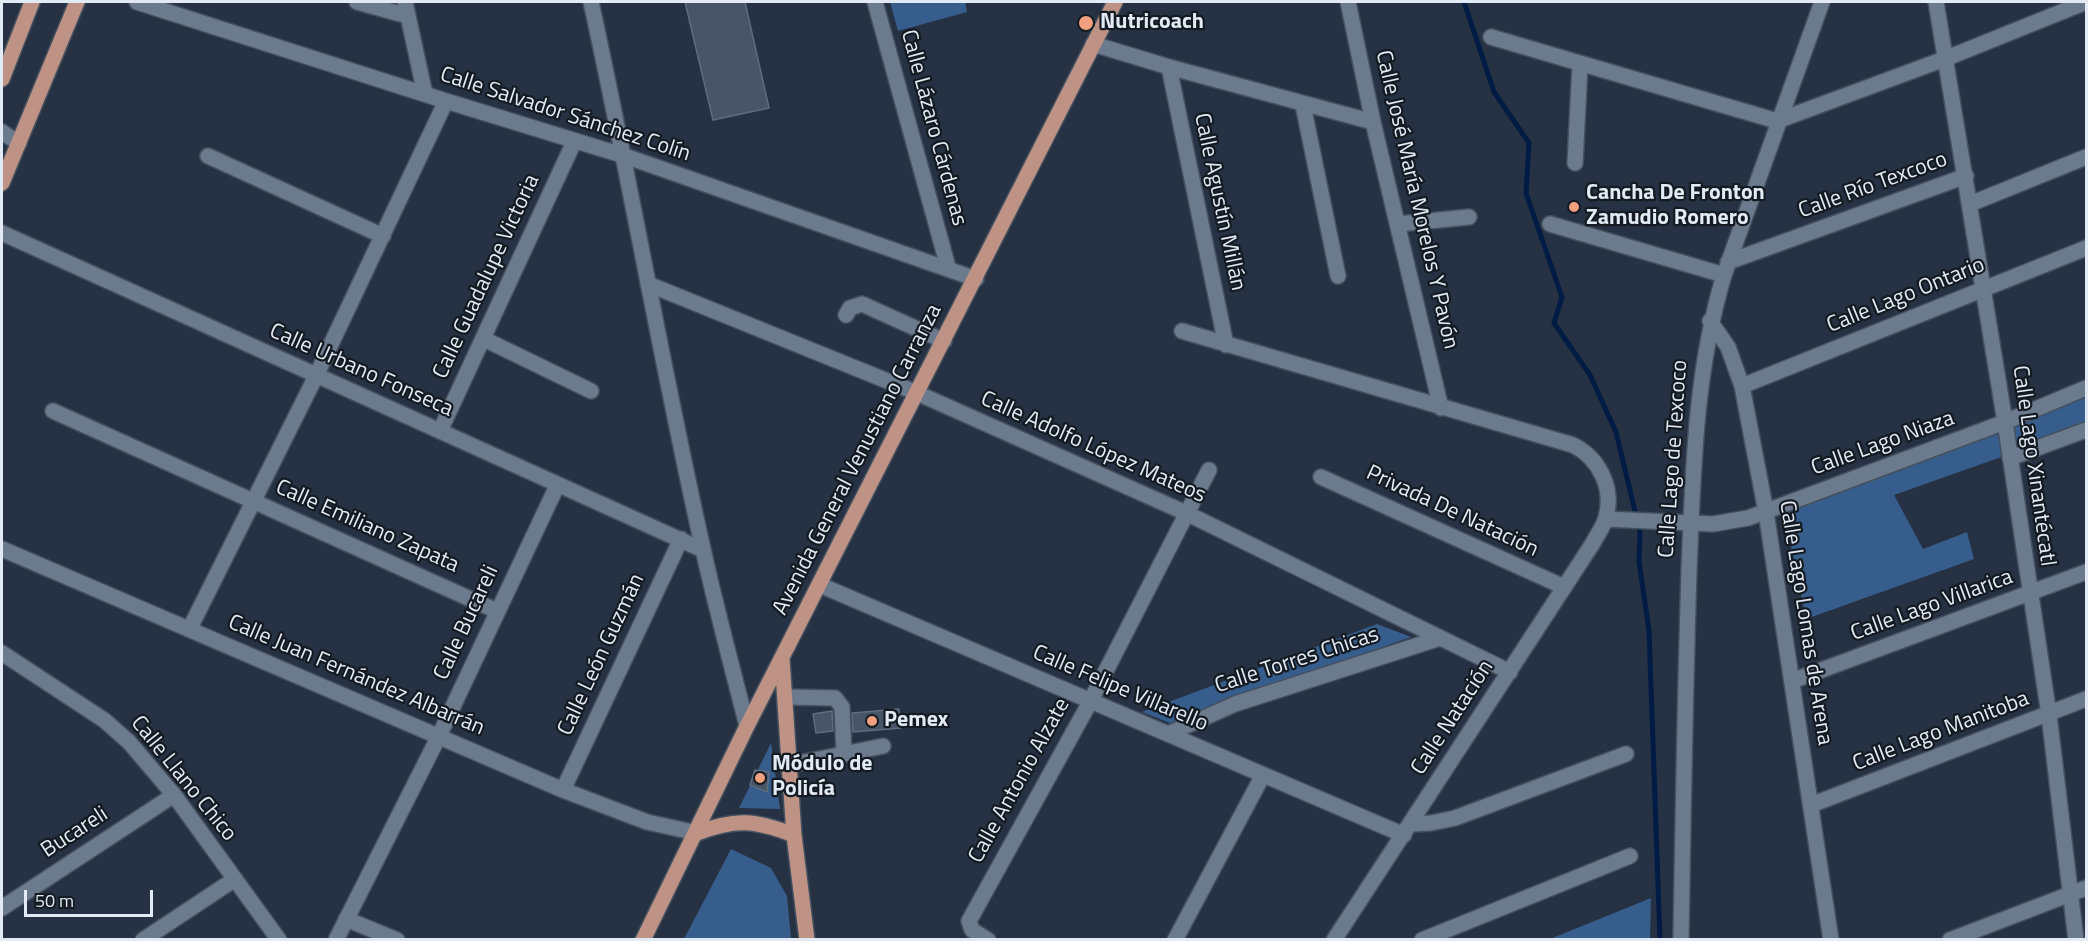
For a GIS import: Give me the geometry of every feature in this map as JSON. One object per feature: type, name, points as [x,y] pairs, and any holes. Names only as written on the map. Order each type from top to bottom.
[{"type":"main road","points":[[2,79],[32,2]]},
{"type":"main road","points":[[2,183],[76,2]]},
{"type":"main road","name":"Avenida General Venustiano Carranza","points":[[643,939],[697,833],[747,726],[1115,2]]},
{"type":"main road","points":[[782,659],[794,835],[807,939]]},
{"type":"main road","points":[[697,833],[726,823],[752,821],[794,835]]},
{"type":"street","name":"Calle Salvador Sánchez Colín","points":[[137,2],[574,142],[625,156],[948,267],[976,279]]},
{"type":"street","points":[[357,2],[407,9],[425,94]]},
{"type":"street","points":[[591,2],[625,156],[648,284],[703,550],[747,726]]},
{"type":"street","name":"Calle Lázaro Cárdenas","points":[[875,2],[948,267]]},
{"type":"street","name":"Calle José María Morelos Y Pavón","points":[[1348,2],[1373,122],[1441,408]]},
{"type":"street","name":"Calle Lago de Texcoco","points":[[1681,939],[1691,523],[1698,401],[1710,321],[1777,121],[1822,2]]},
{"type":"street","name":"Calle Lago Xinantécatl","points":[[1936,2],[2005,422],[2029,595],[2049,715],[2076,939]]},
{"type":"street","points":[[1491,37],[1777,121],[1947,58],[2086,2]]},
{"type":"street","points":[[1093,44],[1303,105],[1373,122]]},
{"type":"street","points":[[1575,163],[1580,65]]},
{"type":"street","name":"Calle Agustín Millán","points":[[1169,67],[1226,345]]},
{"type":"street","points":[[189,628],[316,376],[446,101]]},
{"type":"street","points":[[1303,105],[1338,276]]},
{"type":"street","points":[[2,132],[19,142]]},
{"type":"street","name":"Calle Guadalupe Victoria","points":[[440,431],[574,142]]},
{"type":"street","points":[[208,156],[383,236]]},
{"type":"street","points":[[1970,204],[2086,157]]},
{"type":"street","name":"Calle Río Texcoco","points":[[1726,269],[1966,176]]},
{"type":"street","points":[[1398,224],[1469,217]]},
{"type":"street","points":[[1550,224],[1726,269]]},
{"type":"street","name":"Calle Urbano Fonseca","points":[[2,233],[557,486],[703,550]]},
{"type":"street","name":"Calle Lago Ontario","points":[[1742,386],[2086,248]]},
{"type":"street","name":"Calle Adolfo López Mateos","points":[[648,284],[917,393],[1186,513],[1510,672]]},
{"type":"street","points":[[846,315],[850,308],[862,304],[944,341]]},
{"type":"street","name":"Calle Lago Lomas de Arena","points":[[1710,321],[1728,347],[1742,386],[1766,512],[1831,939]]},
{"type":"street","points":[[1182,331],[1584,450],[1599,466],[1604,477],[1607,496],[1606,519]]},
{"type":"street","points":[[484,339],[591,391]]},
{"type":"street","name":"Calle Lago Niaza","points":[[1606,519],[1691,523],[1731,522],[1766,512],[2005,422],[2086,388]]},
{"type":"street","name":"Calle Emiliano Zapata","points":[[53,411],[497,611]]},
{"type":"street","points":[[2010,458],[2086,430]]},
{"type":"street","name":"Calle Antonio Alzate","points":[[988,939],[975,933],[969,921],[1090,702],[1209,470]]},
{"type":"street","name":"Privada De Natación","points":[[1321,477],[1564,587]]},
{"type":"street","name":"Calle Bucareli","points":[[336,939],[439,735],[557,486]]},
{"type":"street","name":"Calle Natación","points":[[1334,939],[1510,672],[1606,519]]},
{"type":"street","name":"Calle León Guzmán","points":[[563,790],[681,539]]},
{"type":"street","name":"Calle Juan Fernández Albarrán","points":[[2,549],[563,790],[647,822],[697,833]]},
{"type":"street","name":"Calle Lago Villarica","points":[[1792,681],[2086,572]]},
{"type":"street","name":"Calle Felipe Villarello","points":[[820,585],[1090,702],[1170,733],[1263,775],[1408,829]]},
{"type":"street","name":"Calle Torres Chicas","points":[[1170,733],[1235,705],[1440,638]]},
{"type":"street","name":"Calle Llano Chico","points":[[5,660],[116,730],[174,795],[235,879],[272,937]]},
{"type":"street","points":[[785,697],[838,700],[842,707],[844,754]]},
{"type":"street","name":"Calle Lago Manitoba","points":[[1811,805],[2086,699]]},
{"type":"street","points":[[789,765],[883,746]]},
{"type":"street","points":[[1408,829],[1455,818],[1626,754]]},
{"type":"street","points":[[1175,939],[1263,775]]},
{"type":"street","name":"Bucareli","points":[[2,908],[174,795]]},
{"type":"street","points":[[1422,939],[1630,856]]},
{"type":"street","points":[[143,939],[235,879]]},
{"type":"street","points":[[1950,939],[2086,888]]},
{"type":"street","points":[[346,919],[397,939]]},
{"type":"shaded area","points":[[890,2],[965,2],[967,12],[898,31]]},
{"type":"shaded area","points":[[2086,395],[2086,427],[1894,495],[1923,549],[1967,532],[1974,559],[1806,619],[1784,512]]},
{"type":"shaded area","points":[[1377,624],[1411,637],[1170,723],[1142,712]]},
{"type":"shaded area","points":[[771,743],[780,809],[739,808]]},
{"type":"shaded area","points":[[731,849],[771,868],[787,896],[791,939],[684,939]]},
{"type":"shaded area","points":[[1651,898],[1650,939],[1550,939]]},
{"type":"building","points":[[685,2],[745,2],[769,108],[713,120]]},
{"type":"building","name":"Pemex","points":[[899,709],[901,728],[853,732],[852,713]]},
{"type":"building","name":"Pemex","points":[[832,711],[833,731],[816,733],[813,714]]},
{"type":"building","name":"Módulo de Policía","points":[[755,770],[769,772],[767,792],[750,785]]},
{"type":"waterway","points":[[1464,2],[1494,92],[1529,143],[1526,193],[1562,297],[1554,323],[1590,375],[1616,432],[1640,532],[1639,562],[1649,630],[1660,940]]},
{"type":"place","name":"Nutricoach","points":[[1086,23]]},
{"type":"place","name":"Cancha De Fronton Zamudio Romero","points":[[1574,207]]},
{"type":"place","name":"Pemex","points":[[872,721]]},
{"type":"place","name":"Módulo de Policía","points":[[760,778]]}]
